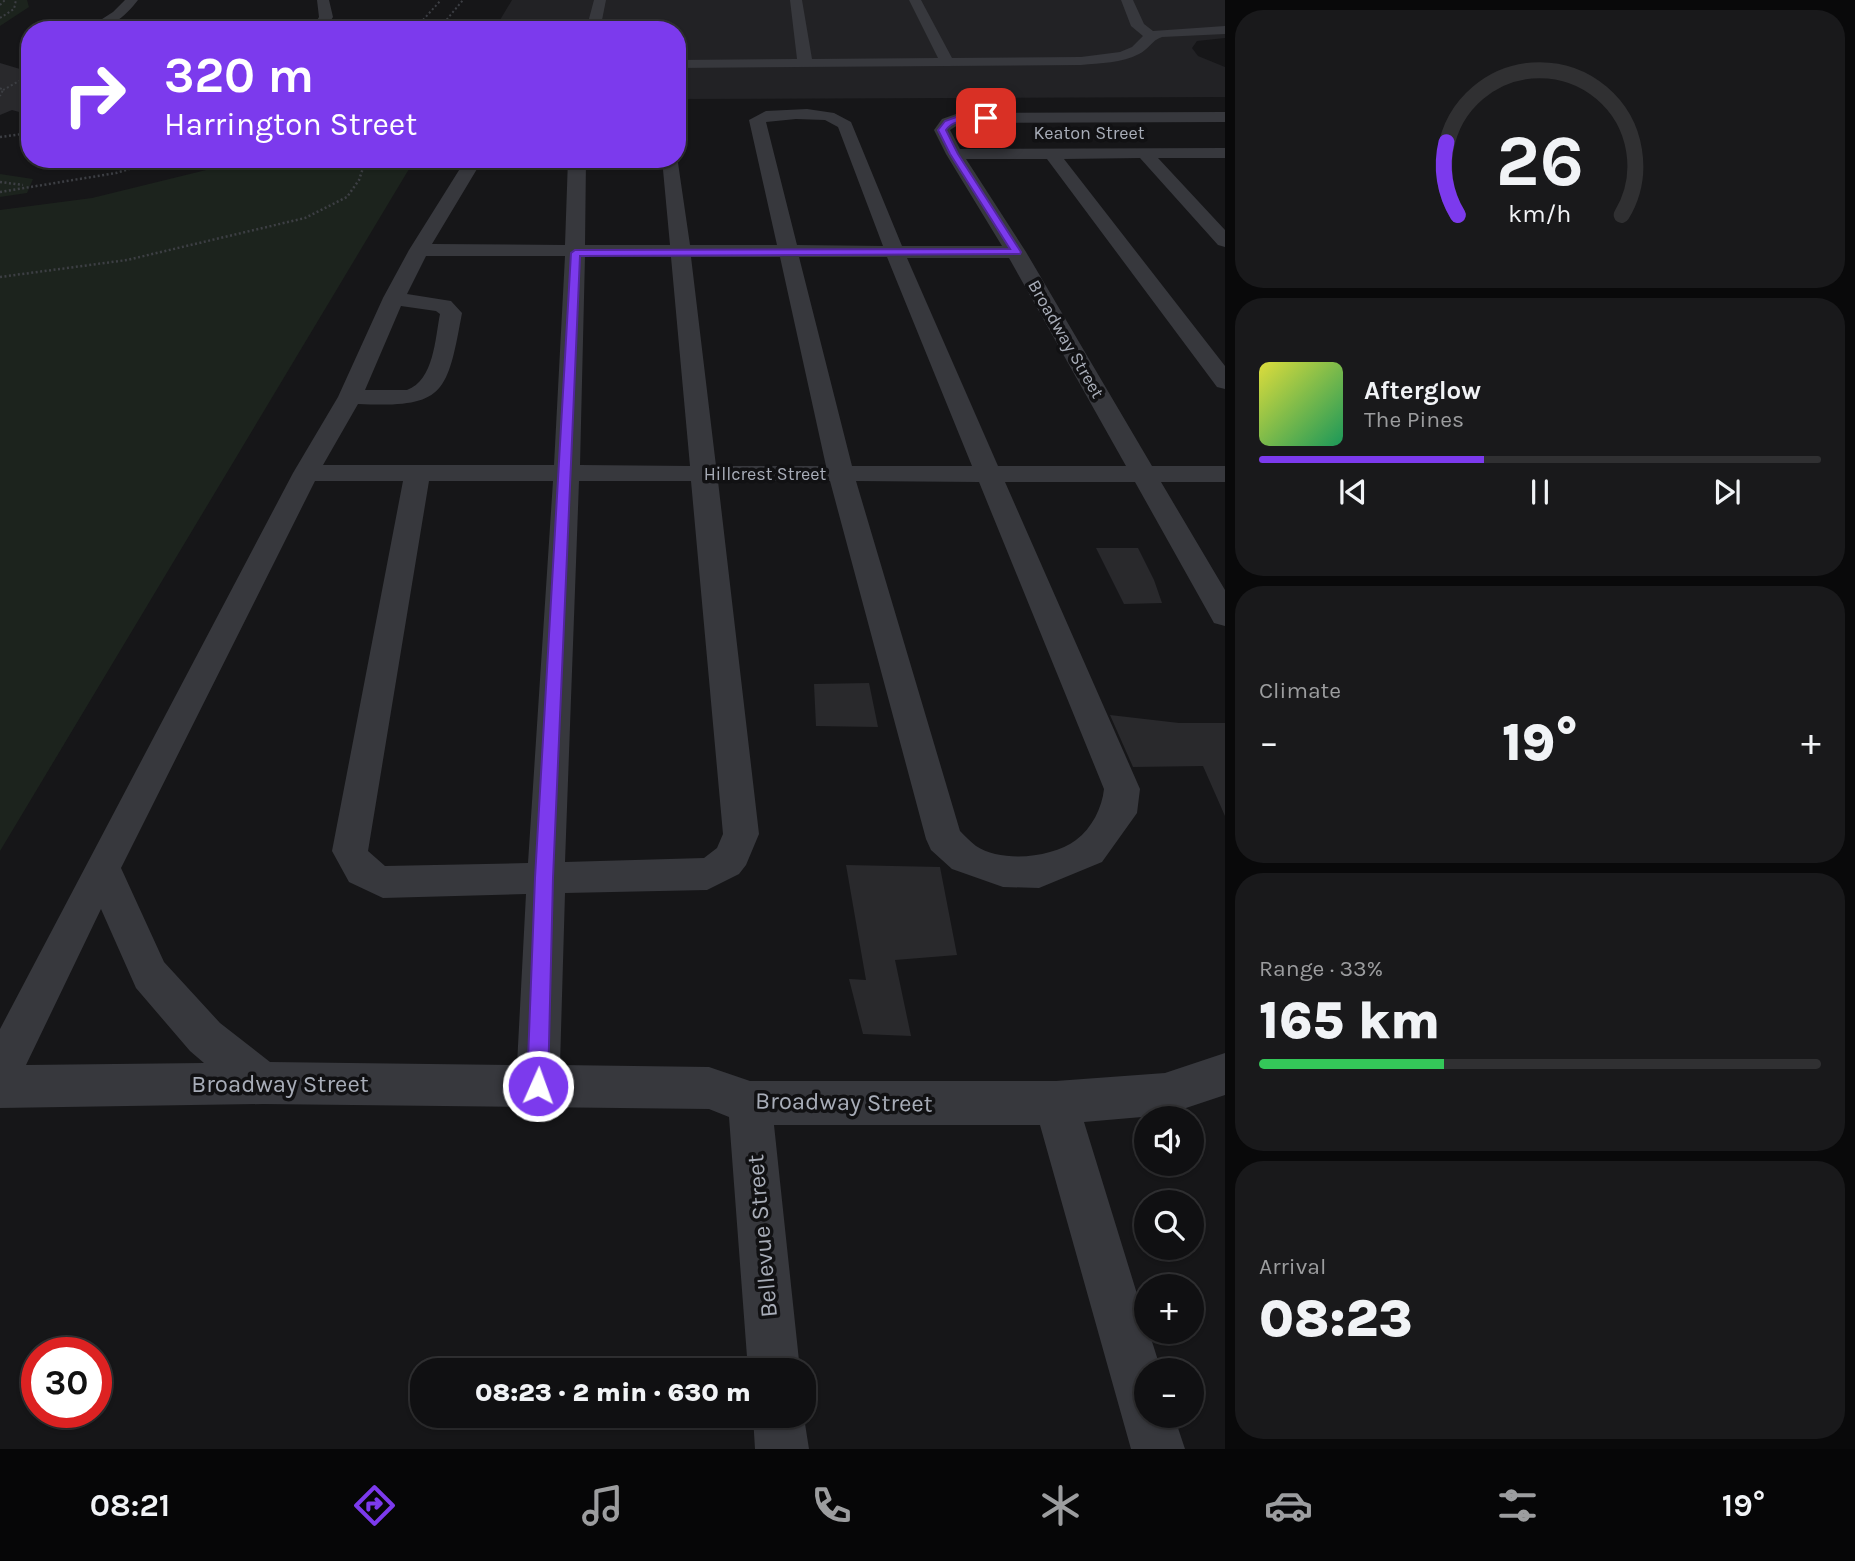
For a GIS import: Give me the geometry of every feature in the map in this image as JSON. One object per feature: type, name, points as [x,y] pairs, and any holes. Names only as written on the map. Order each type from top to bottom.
[{"type":"street","points":[[108,21],[133,0],[138,15]]},
{"type":"street","points":[[323,0],[326,17]]},
{"type":"street","points":[[595,21],[600,0]]},
{"type":"street","points":[[796,0],[805,62]]},
{"type":"street","points":[[915,0],[947,62]]},
{"type":"street","points":[[1127,0],[1138,26],[1151,36]]},
{"type":"street","points":[[324,21],[343,6]]},
{"type":"street","points":[[686,64],[1102,60],[1137,50],[1151,36],[1180,31],[1225,30]]},
{"type":"street","points":[[766,116],[824,116],[839,120],[845,125],[895,252],[1122,789],[1119,813],[1088,851],[1039,872],[1003,871],[965,858],[944,839],[841,474],[789,253],[757,120],[766,116]]},
{"type":"street","points":[[1198,117],[1225,142]]},
{"type":"street","name":"Broadway Street","points":[[1225,117],[959,118],[948,122],[942,130],[954,154],[1016,252],[1225,616]]},
{"type":"street","points":[[1145,153],[1225,241]]},
{"type":"street","name":"Keaton Street","points":[[954,154],[1225,153]]},
{"type":"street","points":[[1052,154],[1225,382]]},
{"type":"street","points":[[0,1073],[102,868],[306,473],[350,397],[419,250],[469,168]]},
{"type":"street","points":[[538,1086],[544,878],[566,474],[577,168]]},
{"type":"street","points":[[417,474],[350,851],[356,867],[368,877],[383,882],[707,874],[729,862],[736,851],[741,834],[672,168]]},
{"type":"street","points":[[419,250],[575,253],[1016,252]]},
{"type":"street","points":[[350,397],[413,397],[427,390],[435,381],[452,313],[443,306],[394,299]]},
{"type":"street","name":"Hillcrest Street","points":[[306,473],[1225,474]]},
{"type":"street","points":[[102,868],[150,975],[205,1037],[263,1083]]},
{"type":"street","name":"Broadway Street","points":[[0,1087],[263,1083],[709,1088],[750,1103],[1056,1103],[1165,1094],[1225,1073]]},
{"type":"street","points":[[750,1103],[771,1358]]},
{"type":"street","points":[[1056,1103],[1134,1367]]},
{"type":"street","points":[[774,1428],[775,1449]]},
{"type":"street","points":[[780,1428],[782,1449]]},
{"type":"street","points":[[1152,1428],[1158,1449]]},
{"type":"path","points":[[0,5],[5,0]]},
{"type":"path","points":[[0,18],[14,9],[16,0]]},
{"type":"path","points":[[422,21],[441,0]]},
{"type":"path","points":[[448,21],[463,0]]},
{"type":"path","points":[[0,96],[2,89],[21,80]]},
{"type":"path","points":[[0,137],[21,134]]},
{"type":"path","points":[[0,192],[132,168]]},
{"type":"path","points":[[0,277],[62,270],[188,248],[302,218],[334,205],[358,187],[363,168]]},
{"type":"path","points":[[0,182],[39,185]]},
{"type":"shaded area","points":[[0,0],[27,0],[29,7],[0,26]]},
{"type":"shaded area","points":[[512,0],[1225,0],[1225,38],[1197,41],[1192,48],[1198,56],[1225,67],[1225,97],[686,99],[686,21],[499,21]]},
{"type":"shaded area","points":[[214,168],[410,168],[0,851],[0,210],[92,198]]},
{"type":"shaded area","points":[[0,174],[33,179],[27,193],[0,197]]},
{"type":"building","points":[[0,63],[21,69],[21,112],[12,110],[0,115]]},
{"type":"building","points":[[1096,548],[1138,548],[1162,603],[1124,604]]},
{"type":"building","points":[[869,683],[878,727],[816,726],[814,684]]},
{"type":"building","points":[[1110,715],[1179,723],[1225,723],[1225,816],[1203,766],[1133,767]]},
{"type":"building","points":[[846,865],[940,867],[957,955],[895,960],[911,1036],[863,1034],[849,979],[866,980]]},
{"type":"route","points":[[538,1086],[544,878],[575,253],[1016,252],[954,154],[942,130],[948,122],[959,118],[986,118]]}]
